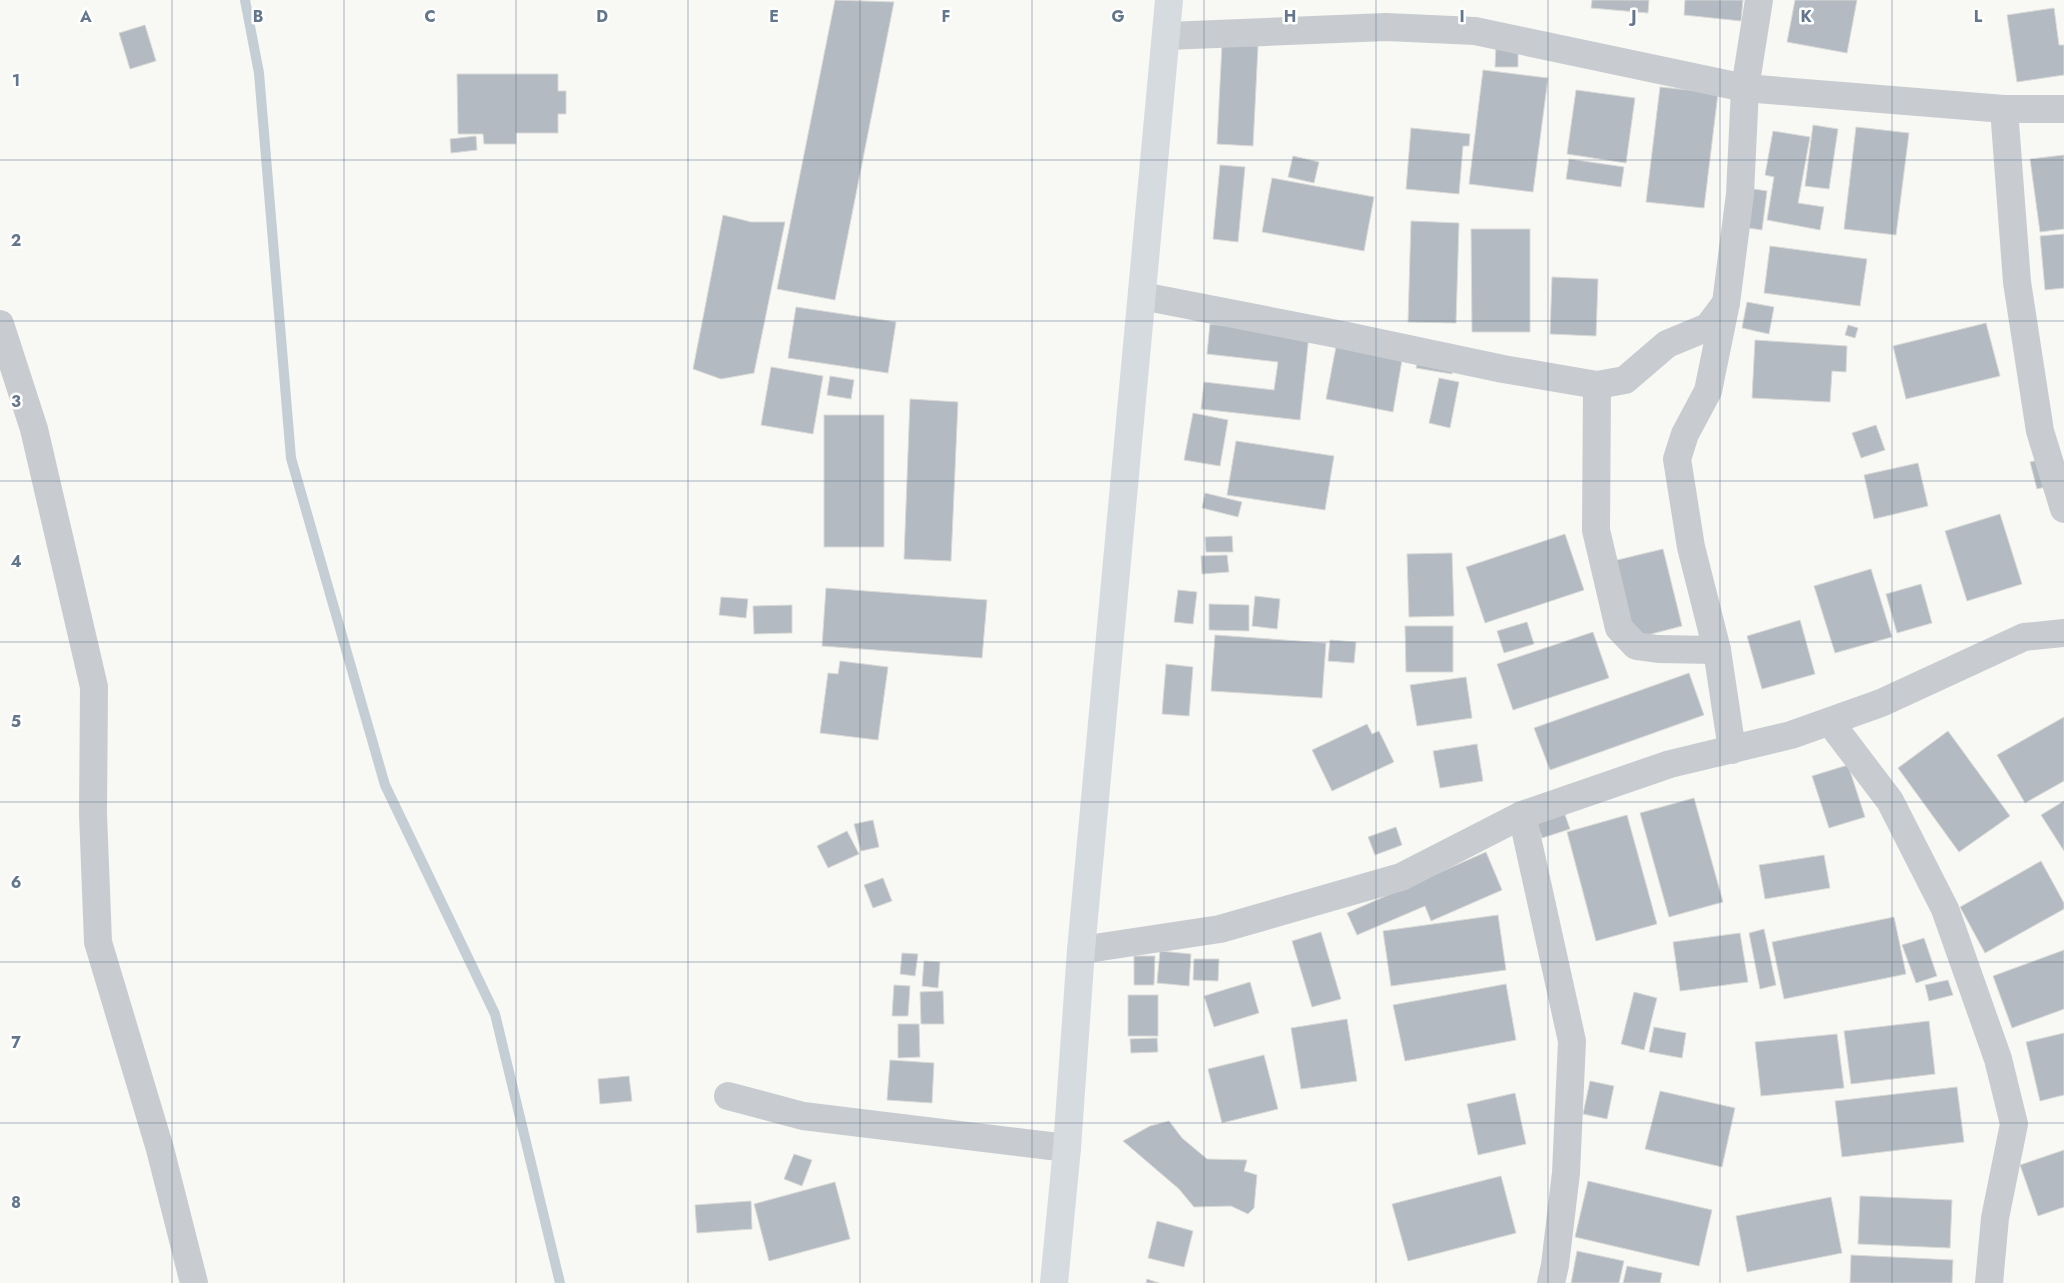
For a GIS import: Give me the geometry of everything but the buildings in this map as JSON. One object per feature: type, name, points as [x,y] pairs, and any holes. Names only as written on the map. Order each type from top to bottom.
[{"type":"main road","points":[[1054,1283],[1067,1148],[1081,950],[1169,0]]},
{"type":"street","points":[[1732,750],[1717,650],[1691,548],[1677,459],[1685,434],[1708,390],[1726,303],[1740,194],[1745,88],[1759,0]]},
{"type":"street","points":[[1167,36],[1386,27],[1475,32],[1745,88],[2004,109],[2064,109]]},
{"type":"street","points":[[2004,109],[2020,301],[2040,431],[2064,509]]},
{"type":"street","points":[[1142,296],[1347,336],[1502,369],[1597,385],[1625,380],[1667,344],[1708,327],[1726,303]]},
{"type":"street","points":[[0,324],[34,429],[94,686],[93,814],[98,942],[160,1149],[194,1283]]},
{"type":"street","points":[[1597,385],[1596,530],[1619,628],[1636,646],[1658,649],[1717,650]]},
{"type":"street","points":[[1081,950],[1220,928],[1401,877],[1522,815],[1670,764],[1790,736],[1881,704],[2024,637],[2064,633]]},
{"type":"street","points":[[1830,722],[1890,801],[1941,901],[1998,1059],[2014,1124],[1996,1218],[1988,1283]]},
{"type":"street","points":[[1522,815],[1572,1041],[1566,1173],[1555,1266],[1551,1283]]},
{"type":"street","points":[[728,1096],[803,1116],[1067,1148]]},
{"type":"waterway","points":[[245,0],[259,73],[291,458],[385,785],[495,1014],[560,1283]]}]
